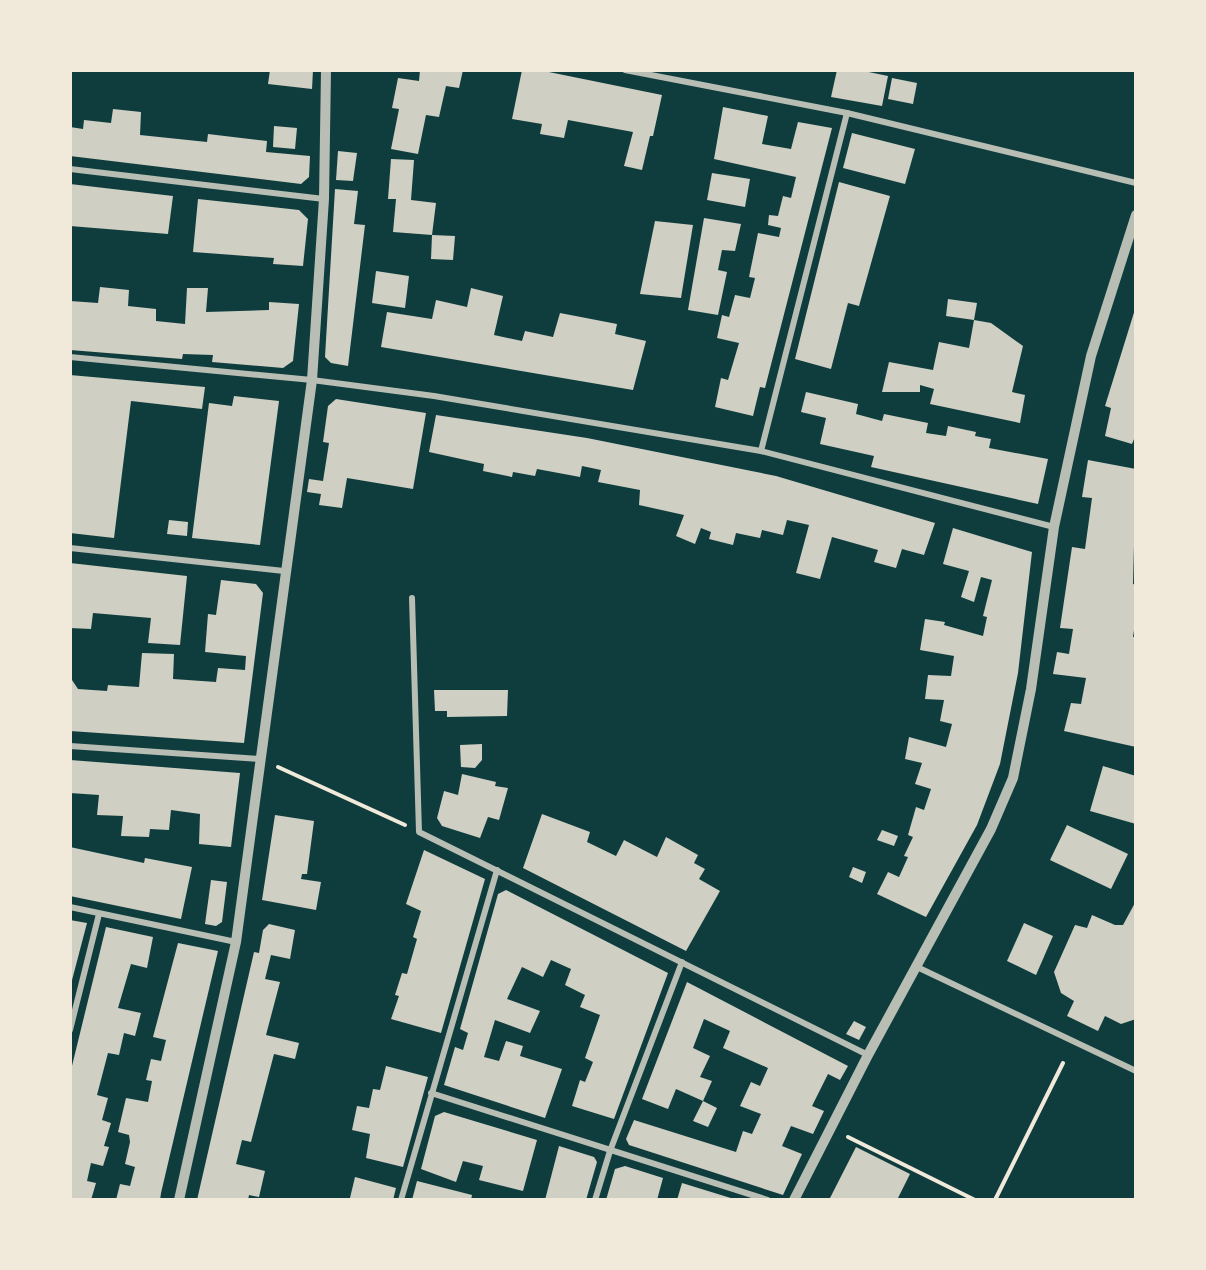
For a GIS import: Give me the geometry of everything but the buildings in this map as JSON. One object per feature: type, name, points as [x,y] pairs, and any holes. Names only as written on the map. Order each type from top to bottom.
[{"type":"street","points":[[179,1200],[236,942],[284,571],[312,380],[324,199],[326,70]]},
{"type":"street","points":[[625,70],[847,113],[1136,183]]},
{"type":"street","points":[[761,451],[847,113]]},
{"type":"street","points":[[70,169],[324,199]]},
{"type":"street","points":[[794,1200],[868,1055],[991,829],[1012,778],[1031,689],[1054,527],[1091,356],[1136,215]]},
{"type":"street","points":[[70,357],[312,380],[434,396],[761,451],[1054,527]]},
{"type":"street","points":[[70,548],[284,571]]},
{"type":"street","points":[[412,598],[419,832],[868,1055]]},
{"type":"street","points":[[70,746],[260,759]]},
{"type":"street","points":[[401,1200],[497,870]]},
{"type":"street","points":[[70,907],[236,942]]},
{"type":"street","points":[[70,1030],[99,914]]},
{"type":"street","points":[[595,1200],[610,1151],[682,962]]},
{"type":"street","points":[[917,967],[1136,1071]]},
{"type":"street","points":[[432,1093],[768,1200]]},
{"type":"path","points":[[260,759],[419,832]]},
{"type":"path","points":[[995,1200],[1064,1063]]},
{"type":"path","points":[[848,1137],[975,1200]]}]
